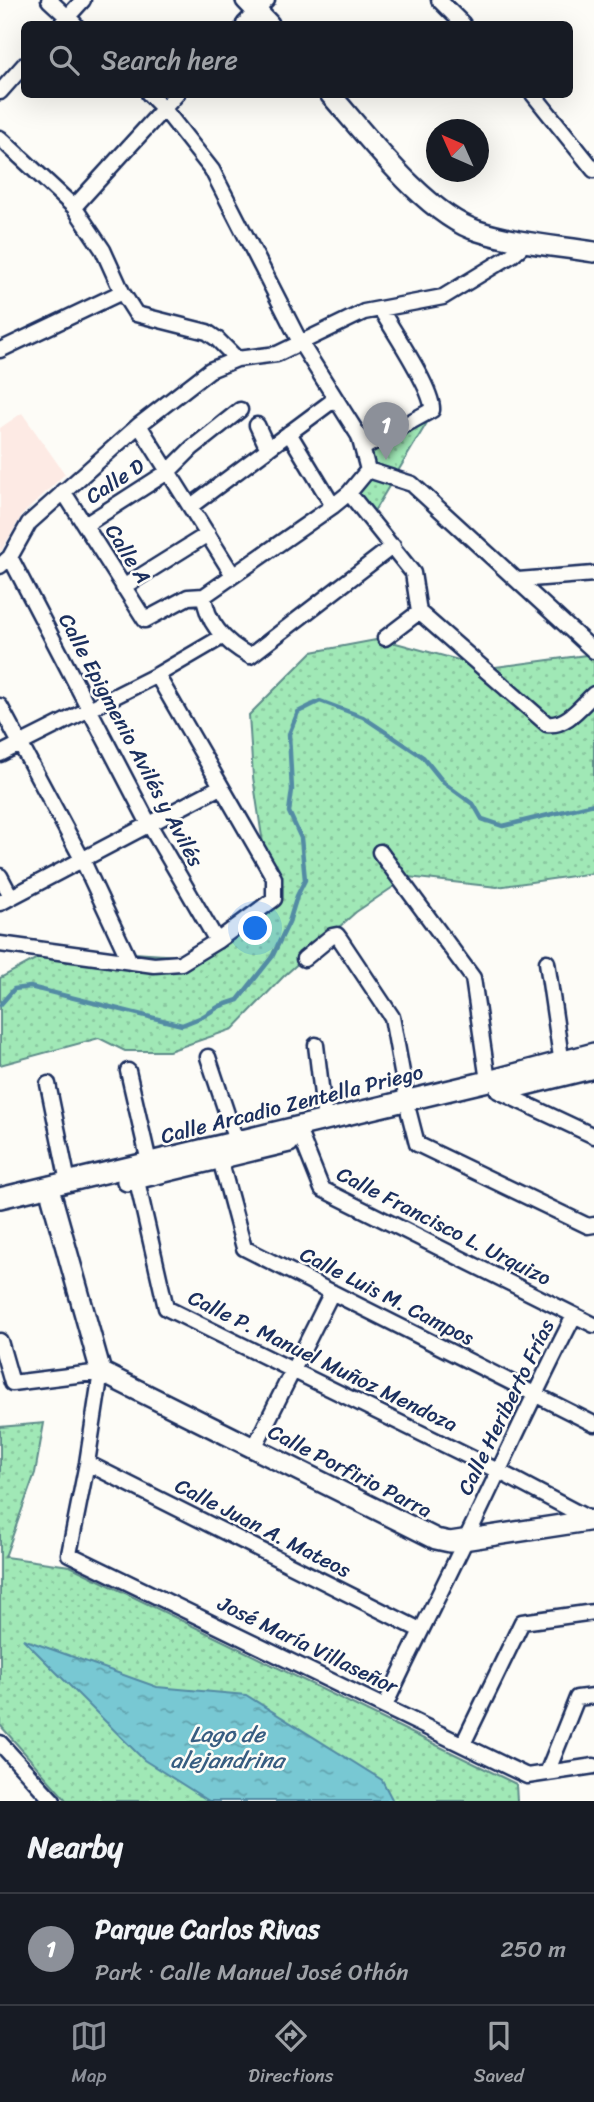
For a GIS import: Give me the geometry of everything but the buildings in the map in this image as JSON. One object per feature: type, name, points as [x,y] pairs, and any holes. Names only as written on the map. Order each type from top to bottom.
[{"type":"street","points":[[49,0],[67,21]]},
{"type":"street","points":[[69,21],[83,0]]},
{"type":"street","points":[[439,0],[460,21]]},
{"type":"street","points":[[0,92],[21,68]]},
{"type":"street","points":[[153,98],[212,170],[300,342],[359,436],[368,470]]},
{"type":"street","points":[[74,207],[174,98]]},
{"type":"street","points":[[334,98],[417,190],[453,220],[477,231],[594,252]]},
{"type":"street","points":[[536,98],[594,170]]},
{"type":"street","points":[[0,138],[74,207],[103,250],[122,292],[136,314],[207,332],[237,359]]},
{"type":"street","points":[[5,562],[29,523],[63,491],[139,425],[210,370],[237,359],[277,354],[364,312],[443,297],[512,255],[528,241]]},
{"type":"street","points":[[0,350],[122,292]]},
{"type":"street","points":[[363,448],[432,410],[433,404],[421,377],[381,310]]},
{"type":"street","points":[[191,506],[335,399]]},
{"type":"street","name":"Calle D","points":[[85,525],[169,471],[192,448],[240,410]]},
{"type":"street","points":[[139,425],[233,575]]},
{"type":"street","points":[[257,425],[268,449]]},
{"type":"street","points":[[289,433],[333,506]]},
{"type":"street","points":[[368,470],[349,493],[333,506],[204,596],[205,610],[222,637],[231,646],[250,656],[393,546]]},
{"type":"street","points":[[368,470],[412,484],[594,650]]},
{"type":"street","name":"Calle A","points":[[63,491],[145,620],[188,597],[204,596]]},
{"type":"street","points":[[349,493],[413,573],[419,612],[547,724],[555,725],[566,720],[594,694]]},
{"type":"street","points":[[123,587],[208,534]]},
{"type":"street","name":"Calle Epigmenio Avilés y Avilés","points":[[5,562],[149,824],[217,941]]},
{"type":"street","points":[[518,580],[594,574]]},
{"type":"street","points":[[386,638],[419,612]]},
{"type":"street","points":[[0,754],[157,675],[222,637]]},
{"type":"street","points":[[0,944],[154,965],[181,963],[217,941],[274,899],[274,878],[157,675]]},
{"type":"street","points":[[0,706],[82,859],[130,962]]},
{"type":"street","points":[[0,876],[5,900],[220,787]]},
{"type":"street","points":[[380,852],[473,978],[493,1086],[594,1136]]},
{"type":"street","points":[[304,959],[332,936],[337,935],[392,1017],[417,1144],[588,1226],[594,1225]]},
{"type":"street","points":[[547,962],[562,1068]]},
{"type":"street","points":[[316,1045],[325,1120]]},
{"type":"street","name":"Calle Arcadio Zentella Priego","points":[[0,1210],[52,1198],[236,1141],[493,1086],[562,1068],[594,1053]]},
{"type":"street","points":[[208,1057],[236,1141]]},
{"type":"street","name":"Calle Arcadio Zentella Priego","points":[[562,1068],[594,1068]]},
{"type":"street","points":[[128,1072],[140,1169]]},
{"type":"street","points":[[48,1084],[68,1182]]},
{"type":"street","name":"Calle Arcadio Zentella Priego","points":[[0,1198],[140,1169],[219,1159],[302,1139],[408,1106]]},
{"type":"street","name":"Calle Francisco L. Urquizo","points":[[302,1139],[321,1189],[594,1325]]},
{"type":"street","name":"Calle Luis M. Campos","points":[[219,1159],[244,1248],[594,1424]]},
{"type":"street","name":"Calle P. Manuel Muñoz Mendoza","points":[[140,1169],[166,1308],[592,1520]]},
{"type":"street","points":[[52,1198],[101,1371],[88,1463]]},
{"type":"street","points":[[254,1448],[332,1292]]},
{"type":"street","name":"Calle Heriberto Frías","points":[[386,1706],[419,1630],[574,1316]]},
{"type":"street","points":[[0,1341],[12,1383],[101,1371]]},
{"type":"street","name":"Calle Porfirio Parra","points":[[101,1371],[436,1539],[450,1542],[592,1520]]},
{"type":"street","name":"José María Villaseñor","points":[[88,1463],[69,1554],[527,1776],[547,1773]]},
{"type":"street","name":"Calle Juan A. Mateos","points":[[88,1463],[419,1630]]},
{"type":"street","points":[[463,1744],[522,1622],[594,1612]]},
{"type":"street","points":[[547,1773],[577,1698],[594,1696]]},
{"type":"street","points":[[0,1743],[53,1801]]},
{"type":"street","points":[[547,1773],[594,1766]]},
{"type":"shaded area","points":[[22,413],[65,474],[22,515],[0,553],[0,428]]},
{"type":"green space","points":[[431,416],[370,518],[350,494],[368,472],[364,448]]},
{"type":"green space","points":[[381,639],[488,668],[594,654],[594,873],[497,887],[408,877],[356,912],[284,976],[233,1029],[169,1051],[125,1051],[99,1038],[0,1065],[0,978],[56,948],[180,956],[271,897],[253,777],[249,715],[312,652]]},
{"type":"green space","points":[[44,1423],[35,1473],[5,1557],[70,1566],[516,1784],[517,1801],[67,1801],[0,1725],[0,1427]]},
{"type":"water","name":"Lago de alejandrina","points":[[23,1639],[157,1687],[246,1695],[382,1780],[393,1801],[209,1801],[144,1760]]},
{"type":"waterway","points":[[0,1005],[14,989],[30,987],[182,1025],[238,1000],[272,957],[305,880],[301,838],[289,812],[292,790],[289,734],[298,712],[320,701],[363,717],[423,757],[444,783],[474,805],[482,819],[503,826],[594,804]]},
{"type":"place","name":"Parque Carlos Rivas","points":[[386,460]]}]
